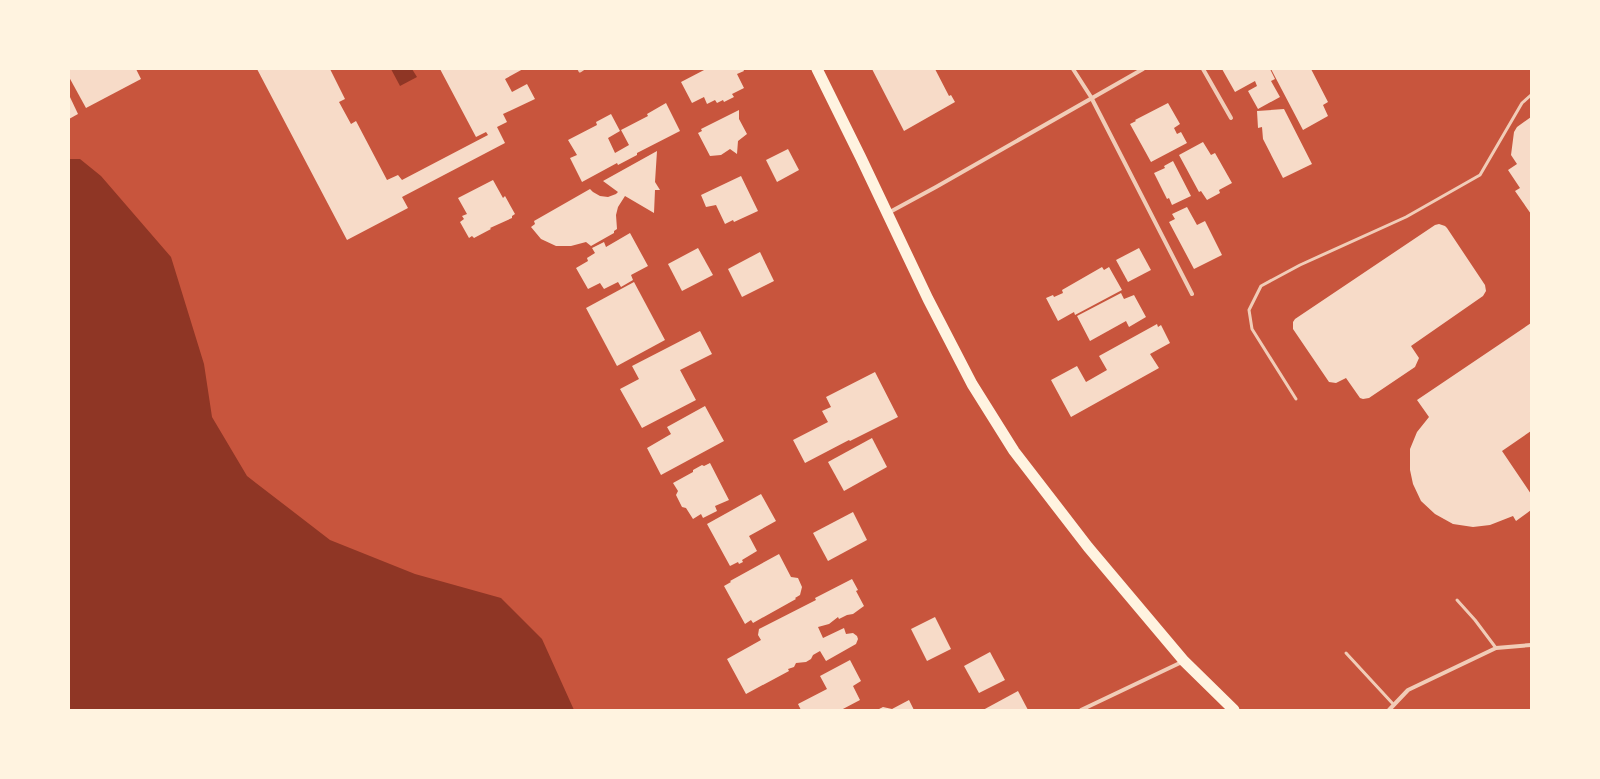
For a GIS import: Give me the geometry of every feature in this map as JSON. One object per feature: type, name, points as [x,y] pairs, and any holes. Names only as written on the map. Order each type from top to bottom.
[{"type":"highway","points":[[817,69],[888,213],[928,299],[972,384],[1014,451],[1088,547],[1184,661],[1234,710]]},
{"type":"street","points":[[1074,69],[1091,98],[1192,294]]},
{"type":"street","points":[[888,213],[1143,69]]},
{"type":"street","points":[[1203,69],[1231,118]]},
{"type":"street","points":[[1389,710],[1408,690],[1496,648],[1531,645]]},
{"type":"street","points":[[1082,710],[1184,661]]},
{"type":"lane","points":[[579,69],[580,71],[583,69]]},
{"type":"lane","points":[[1296,399],[1252,329],[1249,310],[1261,286],[1300,264],[1406,217],[1480,175],[1522,103],[1531,95]]},
{"type":"lane","points":[[1457,600],[1475,620],[1496,648]]},
{"type":"lane","points":[[1346,653],[1394,705]]},
{"type":"shaded area","points":[[391,69],[412,69],[417,77],[400,86]]},
{"type":"shaded area","points":[[69,159],[80,159],[101,176],[171,257],[204,364],[212,417],[247,476],[330,540],[415,574],[501,598],[542,639],[574,710],[69,710]]},
{"type":"building","points":[[69,69],[136,69],[141,79],[86,108],[69,77]]},
{"type":"building","points":[[257,69],[330,69],[345,99],[339,102],[351,124],[356,121],[387,180],[398,175],[402,180],[488,135],[486,132],[476,137],[440,69],[523,69],[505,79],[512,92],[527,84],[535,99],[503,114],[507,122],[497,127],[505,143],[402,197],[408,208],[347,240]]},
{"type":"building","points":[[706,69],[743,69],[744,71],[737,74],[744,88],[732,94],[734,97],[724,102],[723,100],[717,103],[715,100],[707,104],[704,97],[692,103],[681,82]]},
{"type":"building","points":[[872,69],[935,69],[949,96],[951,95],[955,102],[904,131]]},
{"type":"building","points":[[1222,69],[1270,69],[1275,79],[1271,81],[1280,97],[1258,109],[1248,91],[1257,86],[1255,81],[1235,92]]},
{"type":"building","points":[[1271,69],[1311,69],[1328,102],[1323,105],[1328,116],[1303,130]]},
{"type":"building","points":[[69,95],[78,114],[69,119]]},
{"type":"building","points":[[666,103],[680,131],[637,153],[637,155],[618,165],[617,163],[582,182],[570,158],[577,155],[568,140],[597,125],[596,122],[611,114],[620,131],[608,138],[615,153],[629,145],[621,130],[648,116],[647,114]]},
{"type":"building","points":[[1168,103],[1180,124],[1174,128],[1177,134],[1181,132],[1187,143],[1151,162],[1130,124]]},
{"type":"building","points":[[1284,109],[1312,164],[1283,178],[1263,139],[1262,127],[1258,128],[1257,111]]},
{"type":"building","points":[[739,110],[739,119],[747,134],[738,141],[737,154],[730,149],[721,155],[710,156],[698,133],[702,131],[701,129]]},
{"type":"building","points":[[1531,117],[1531,214],[1515,191],[1520,188],[1508,170],[1517,164],[1511,155],[1514,132],[1517,127]]},
{"type":"building","points":[[1203,142],[1211,155],[1215,153],[1232,183],[1219,190],[1220,193],[1207,200],[1201,191],[1199,192],[1179,155]]},
{"type":"building","points":[[788,149],[799,170],[777,182],[766,160]]},
{"type":"building","points":[[657,151],[655,182],[660,190],[655,190],[654,213],[625,196],[618,207],[616,215],[617,229],[614,233],[591,246],[586,242],[571,246],[556,246],[541,239],[531,227],[535,224],[534,221],[590,189],[600,196],[608,197],[616,194],[618,192],[603,181]]},
{"type":"building","points":[[1173,161],[1191,196],[1172,205],[1169,198],[1167,199],[1154,173],[1165,168],[1164,166]]},
{"type":"building","points":[[741,176],[758,211],[734,222],[733,220],[725,224],[716,205],[706,207],[701,195]]},
{"type":"building","points":[[493,180],[503,198],[505,196],[515,214],[512,218],[490,228],[491,229],[474,238],[472,236],[469,238],[460,222],[464,219],[462,216],[467,214],[458,198]]},
{"type":"building","points":[[1187,207],[1197,225],[1205,221],[1222,255],[1194,269],[1169,222],[1175,219],[1172,214]]},
{"type":"building","points":[[1439,224],[1447,228],[1485,285],[1486,291],[1483,296],[1411,346],[1419,358],[1415,367],[1369,398],[1360,398],[1346,378],[1336,383],[1329,382],[1293,329],[1293,322],[1295,319],[1435,225]]},
{"type":"building","points":[[630,233],[648,266],[631,275],[633,280],[621,287],[618,282],[604,289],[600,283],[588,289],[576,268],[588,261],[587,258],[595,253],[592,248],[604,242],[606,247]]},
{"type":"building","points":[[698,248],[713,275],[682,291],[668,264]]},
{"type":"building","points":[[1139,248],[1151,270],[1128,282],[1116,260]]},
{"type":"building","points":[[760,252],[774,281],[742,297],[728,269]]},
{"type":"building","points":[[1102,267],[1104,270],[1109,267],[1122,290],[1075,315],[1074,312],[1058,321],[1046,298],[1053,295],[1054,297],[1063,293],[1062,290]]},
{"type":"building","points":[[634,282],[665,340],[617,366],[586,308]]},
{"type":"building","points":[[1121,293],[1124,299],[1134,295],[1146,317],[1129,327],[1126,321],[1090,341],[1077,316]]},
{"type":"building","points":[[1531,323],[1531,431],[1502,451],[1531,494],[1531,510],[1516,521],[1513,516],[1490,525],[1473,527],[1453,524],[1435,514],[1421,501],[1413,484],[1410,470],[1410,449],[1417,432],[1429,417],[1417,400]]},
{"type":"building","points":[[1157,324],[1158,327],[1161,325],[1170,343],[1150,354],[1159,368],[1071,417],[1051,380],[1077,366],[1086,382],[1107,370],[1099,356]]},
{"type":"building","points":[[700,331],[712,354],[680,370],[696,400],[642,428],[620,389],[639,379],[632,366]]},
{"type":"building","points":[[875,372],[898,417],[805,463],[793,440],[828,422],[822,411],[831,407],[826,397]]},
{"type":"building","points":[[705,406],[724,441],[661,475],[647,448],[671,434],[667,427]]},
{"type":"building","points":[[872,438],[887,467],[844,491],[828,462]]},
{"type":"building","points":[[710,463],[729,500],[715,506],[717,511],[703,518],[701,514],[693,519],[686,508],[682,507],[676,495],[678,491],[673,483],[693,472],[693,470],[702,465],[704,466]]},
{"type":"building","points":[[761,494],[776,521],[749,536],[757,551],[742,560],[743,562],[739,564],[738,562],[730,566],[707,524]]},
{"type":"building","points":[[853,512],[867,540],[828,561],[813,533]]},
{"type":"building","points":[[779,554],[791,577],[798,578],[802,587],[800,595],[795,598],[796,599],[753,623],[751,620],[745,624],[724,586],[731,582],[730,581]]},
{"type":"building","points":[[852,579],[858,590],[856,591],[864,606],[853,614],[839,619],[838,617],[829,624],[818,627],[823,638],[844,628],[846,634],[853,633],[857,636],[858,639],[856,644],[826,661],[820,651],[806,662],[796,663],[794,667],[788,669],[789,671],[746,694],[727,659],[761,640],[758,635],[759,629],[816,600],[815,598]]},
{"type":"building","points":[[935,617],[951,649],[927,661],[911,629]]},
{"type":"building","points":[[990,652],[1005,680],[979,693],[964,666]]},
{"type":"building","points":[[850,660],[861,681],[853,686],[860,700],[841,710],[801,710],[798,704],[827,689],[820,676]]},
{"type":"building","points":[[1018,691],[1028,710],[983,710]]},
{"type":"building","points":[[909,700],[914,710],[877,710],[883,707],[892,709]]}]
